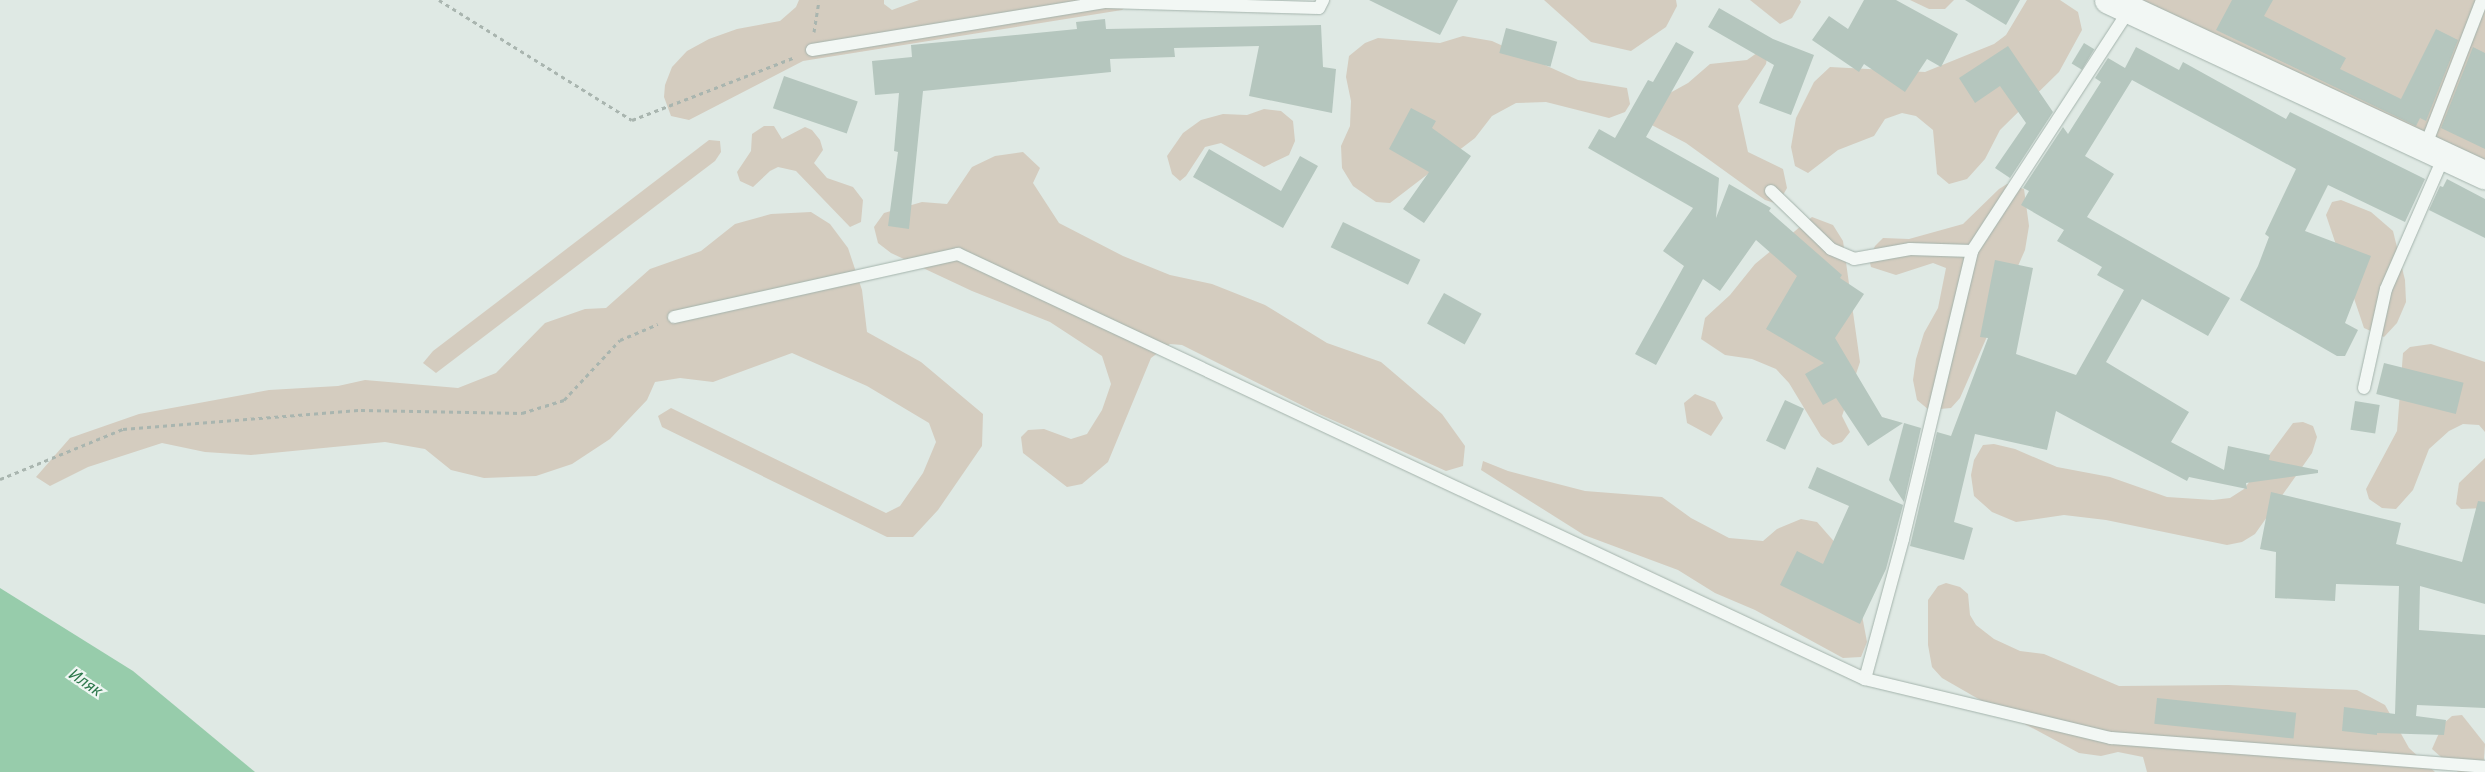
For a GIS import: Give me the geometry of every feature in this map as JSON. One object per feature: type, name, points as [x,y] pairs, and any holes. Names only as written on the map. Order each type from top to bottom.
[{"type":"street","points":[[2120,5],[2485,174]]},
{"type":"lane","points":[[812,50],[1106,2],[1319,8],[1323,0]]},
{"type":"lane","points":[[2364,388],[2386,289],[2435,151],[2482,0]]},
{"type":"lane","points":[[1865,679],[1903,540],[1972,251],[2120,5]]},
{"type":"lane","points":[[1771,191],[1831,249],[1854,259],[1910,249],[1972,251]]},
{"type":"lane","points":[[674,317],[958,254],[1865,679],[2111,738],[2485,767]]},
{"type":"path","points":[[439,0],[632,120],[812,50],[819,0]]},
{"type":"path","points":[[0,479],[123,429],[361,410],[522,413],[564,400],[620,340],[674,317]]},
{"type":"shaded area","points":[[799,0],[884,0],[884,4],[892,10],[919,0],[1134,0],[1122,10],[803,61],[689,120],[671,116],[664,97],[665,85],[672,67],[687,51],[709,39],[737,29],[780,21],[796,7]]},
{"type":"shaded area","points":[[1544,0],[1676,0],[1677,6],[1666,27],[1631,51],[1591,42]]},
{"type":"shaded area","points":[[1750,0],[1800,0],[1801,2],[1792,18],[1780,24]]},
{"type":"shaded area","points":[[1910,0],[1954,0],[1945,9],[1929,9]]},
{"type":"shaded area","points":[[2027,0],[2060,0],[2078,12],[2082,30],[2059,72],[2000,130],[1985,159],[1967,179],[1949,184],[1937,174],[1933,130],[1916,116],[1902,113],[1885,119],[1874,136],[1838,150],[1808,173],[1795,166],[1791,147],[1796,118],[1814,82],[1830,67],[1925,72],[1994,44],[2006,35]]},
{"type":"shaded area","points":[[2110,0],[2485,0],[2485,175]]},
{"type":"shaded area","points":[[1463,36],[1492,41],[1578,80],[1627,88],[1630,104],[1625,112],[1609,118],[1546,102],[1516,103],[1492,116],[1475,138],[1390,203],[1376,202],[1353,186],[1342,168],[1341,146],[1350,126],[1351,101],[1346,77],[1349,56],[1365,43],[1378,38],[1440,43]]},
{"type":"shaded area","points":[[1761,50],[1768,53],[1766,64],[1738,106],[1748,152],[1783,169],[1787,188],[1778,204],[1765,200],[1686,143],[1646,122],[1641,109],[1688,83],[1710,64],[1747,60]]},
{"type":"shaded area","points":[[1264,109],[1281,111],[1293,121],[1295,141],[1289,155],[1264,167],[1221,143],[1205,147],[1186,176],[1180,181],[1172,174],[1167,156],[1183,133],[1201,120],[1223,114],[1247,115]]},
{"type":"shaded area","points":[[764,126],[774,126],[782,139],[805,127],[812,130],[820,140],[823,150],[814,163],[827,178],[853,187],[863,200],[861,222],[850,227],[796,171],[778,167],[770,171],[753,187],[740,181],[737,172],[751,151],[752,134]]},
{"type":"shaded area","points":[[709,140],[720,141],[721,152],[715,161],[436,373],[423,363],[433,351]]},
{"type":"shaded area","points":[[1023,152],[1040,168],[1033,183],[1059,223],[1123,256],[1170,275],[1212,284],[1265,305],[1327,343],[1381,362],[1442,414],[1465,446],[1463,466],[1446,471],[1317,413],[1182,345],[1170,344],[1151,358],[1108,462],[1082,484],[1067,487],[1023,453],[1021,437],[1028,430],[1044,429],[1071,439],[1087,434],[1102,410],[1111,384],[1102,356],[1050,322],[972,291],[891,253],[878,243],[874,227],[884,213],[922,202],[947,204],[972,167],[995,156]]},
{"type":"shaded area","points":[[2007,184],[2024,189],[2029,226],[2025,250],[1960,398],[1951,408],[1929,410],[1917,400],[1913,380],[1916,359],[1924,333],[1938,308],[1946,268],[1933,263],[1896,275],[1871,267],[1869,259],[1875,246],[1883,238],[1909,239],[1963,224],[1999,189]]},
{"type":"shaded area","points":[[2341,200],[2371,212],[2393,231],[2405,280],[2406,302],[2397,323],[2384,337],[2364,328],[2326,215],[2332,202]]},
{"type":"shaded area","points":[[811,212],[830,224],[848,248],[862,290],[867,332],[921,362],[983,414],[982,446],[938,510],[913,537],[887,537],[662,427],[658,416],[671,408],[886,513],[900,506],[923,473],[936,442],[929,423],[867,386],[792,353],[713,382],[680,378],[655,382],[647,400],[610,439],[572,464],[536,476],[484,478],[451,470],[425,449],[385,442],[251,455],[205,452],[162,443],[88,467],[50,486],[36,477],[70,438],[139,414],[269,390],[338,386],[365,380],[458,388],[496,373],[545,323],[585,309],[606,308],[650,269],[701,251],[735,224],[771,214]]},
{"type":"shaded area","points":[[1812,217],[1833,225],[1843,241],[1860,362],[1842,416],[1850,432],[1842,442],[1833,445],[1821,436],[1789,383],[1776,369],[1752,359],[1725,355],[1701,339],[1705,318],[1730,295],[1755,264]]},
{"type":"shaded area","points":[[2431,344],[2485,362],[2485,432],[2479,425],[2463,424],[2449,431],[2429,449],[2413,490],[2396,509],[2382,508],[2369,499],[2366,489],[2397,431],[2403,353],[2410,347]]},
{"type":"shaded area","points":[[1695,394],[1715,402],[1723,418],[1711,436],[1687,423],[1684,403]]},
{"type":"shaded area","points":[[2303,422],[2313,426],[2317,437],[2312,453],[2255,534],[2242,542],[2227,545],[2106,520],[2064,515],[2016,522],[1992,512],[1974,496],[1971,475],[1974,460],[1983,445],[1994,444],[2015,449],[2057,467],[2110,477],[2167,497],[2213,500],[2230,498],[2244,489],[2293,423]]},
{"type":"shaded area","points":[[2485,458],[2485,508],[2461,509],[2456,504],[2459,483]]},
{"type":"shaded area","points":[[1483,461],[1508,471],[1585,491],[1662,497],[1691,518],[1729,538],[1763,541],[1777,529],[1801,519],[1817,522],[1852,562],[1867,642],[1861,657],[1843,658],[1755,610],[1715,593],[1678,570],[1584,535],[1481,470]]},
{"type":"shaded area","points":[[1946,583],[1960,587],[1968,594],[1970,615],[1976,625],[1994,639],[2020,651],[2044,654],[2119,686],[2228,685],[2357,690],[2385,705],[2409,748],[2435,772],[2147,772],[2143,757],[2118,752],[2101,756],[2079,753],[1942,678],[1932,667],[1928,645],[1928,600],[1938,586]]},
{"type":"shaded area","points":[[2462,715],[2485,744],[2483,772],[2458,772],[2432,749],[2443,724],[2452,716]]},
{"type":"water","name":"Иляк","points":[[0,588],[133,671],[255,772],[0,772]]},
{"type":"building","points":[[1369,0],[1458,0],[1440,35]]},
{"type":"building","points":[[1864,0],[1896,0],[1958,34],[1941,67],[1927,59],[1905,92],[1864,64],[1859,72],[1812,40],[1829,16],[1848,29]]},
{"type":"building","points":[[1965,0],[2020,0],[2006,25]]},
{"type":"building","points":[[2232,0],[2273,0],[2264,16],[2346,58],[2340,69],[2401,99],[2436,29],[2458,40],[2426,121],[2420,118],[2416,126],[2216,30]]},
{"type":"building","points":[[1719,8],[1773,39],[1814,55],[1791,115],[1759,103],[1774,65],[1708,27]]},
{"type":"building","points":[[1105,19],[1106,29],[1321,25],[1323,67],[1336,69],[1332,113],[1249,96],[1259,46],[1174,48],[1175,57],[1110,59],[1111,72],[923,91],[909,229],[888,226],[898,152],[894,151],[899,93],[875,95],[872,61],[912,57],[911,45],[1077,29],[1076,22]]},
{"type":"building","points":[[1506,28],[1557,42],[1550,67],[1499,53]]},
{"type":"building","points":[[1676,42],[1694,52],[1646,137],[1719,178],[1716,218],[1729,184],[1771,208],[1769,211],[1842,275],[1840,278],[1864,294],[1835,338],[1882,417],[1903,423],[1868,446],[1836,398],[1823,405],[1805,374],[1824,363],[1766,329],[1797,276],[1756,240],[1720,291],[1703,279],[1656,365],[1635,354],[1684,266],[1663,251],[1693,208],[1588,148],[1599,129],[1615,138],[1648,80],[1653,82]]},
{"type":"building","points":[[2084,43],[2094,49],[2082,70],[2072,64]]},
{"type":"building","points":[[2008,46],[2053,112],[2010,178],[1995,168],[2026,123],[2000,86],[1975,103],[1959,78]]},
{"type":"building","points":[[2136,47],[2179,70],[2183,62],[2286,119],[2290,112],[2425,179],[2405,222],[2328,185],[2305,231],[2371,256],[2345,323],[2358,330],[2345,356],[2337,356],[2240,300],[2258,266],[2269,237],[2265,234],[2296,169],[2132,80],[2085,156],[2114,174],[2087,217],[2230,298],[2208,336],[2142,299],[2106,362],[2189,412],[2171,442],[2224,470],[2228,446],[2270,455],[2269,460],[2318,470],[2318,473],[2246,483],[2247,489],[2189,477],[2187,481],[2056,411],[2047,450],[1975,434],[1954,522],[1973,528],[1964,560],[1910,546],[1937,432],[1951,436],[1988,338],[1980,337],[1995,260],[2033,268],[2016,354],[2076,375],[2124,290],[2097,275],[2102,267],[2057,241],[2064,230],[2021,205],[2029,191],[2023,188],[2063,127],[2068,134],[2101,82],[2095,78],[2108,58],[2125,68]]},
{"type":"building","points":[[2473,47],[2485,53],[2485,149],[2441,128]]},
{"type":"building","points":[[784,76],[858,101],[847,134],[773,108]]},
{"type":"building","points":[[1411,108],[1436,121],[1432,128],[1471,156],[1424,223],[1403,209],[1429,172],[1389,149]]},
{"type":"building","points":[[1209,149],[1281,191],[1300,156],[1318,166],[1283,228],[1193,177]]},
{"type":"building","points":[[2447,179],[2485,199],[2485,238],[2429,210],[2440,186],[2443,187]]},
{"type":"building","points":[[1343,222],[1420,260],[1408,285],[1331,247]]},
{"type":"building","points":[[1444,293],[1482,314],[1465,344],[1427,324]]},
{"type":"building","points":[[2384,363],[2464,383],[2456,414],[2376,394]]},
{"type":"building","points":[[1785,400],[1804,409],[1785,450],[1766,441]]},
{"type":"building","points":[[2355,401],[2380,405],[2375,434],[2350,430]]},
{"type":"building","points":[[1904,423],[1921,428],[1904,502],[1889,480]]},
{"type":"building","points":[[1817,467],[1903,505],[1886,569],[1860,624],[1780,585],[1797,551],[1823,564],[1849,506],[1808,488]]},
{"type":"building","points":[[2271,492],[2401,523],[2396,544],[2462,562],[2478,501],[2485,502],[2485,604],[2420,586],[2419,630],[2485,635],[2485,708],[2417,705],[2416,716],[2446,720],[2444,735],[2377,733],[2377,735],[2342,731],[2344,707],[2395,714],[2399,586],[2336,584],[2335,601],[2275,598],[2276,552],[2260,549]]},
{"type":"building","points":[[2157,698],[2296,713],[2294,738],[2154,724]]}]
